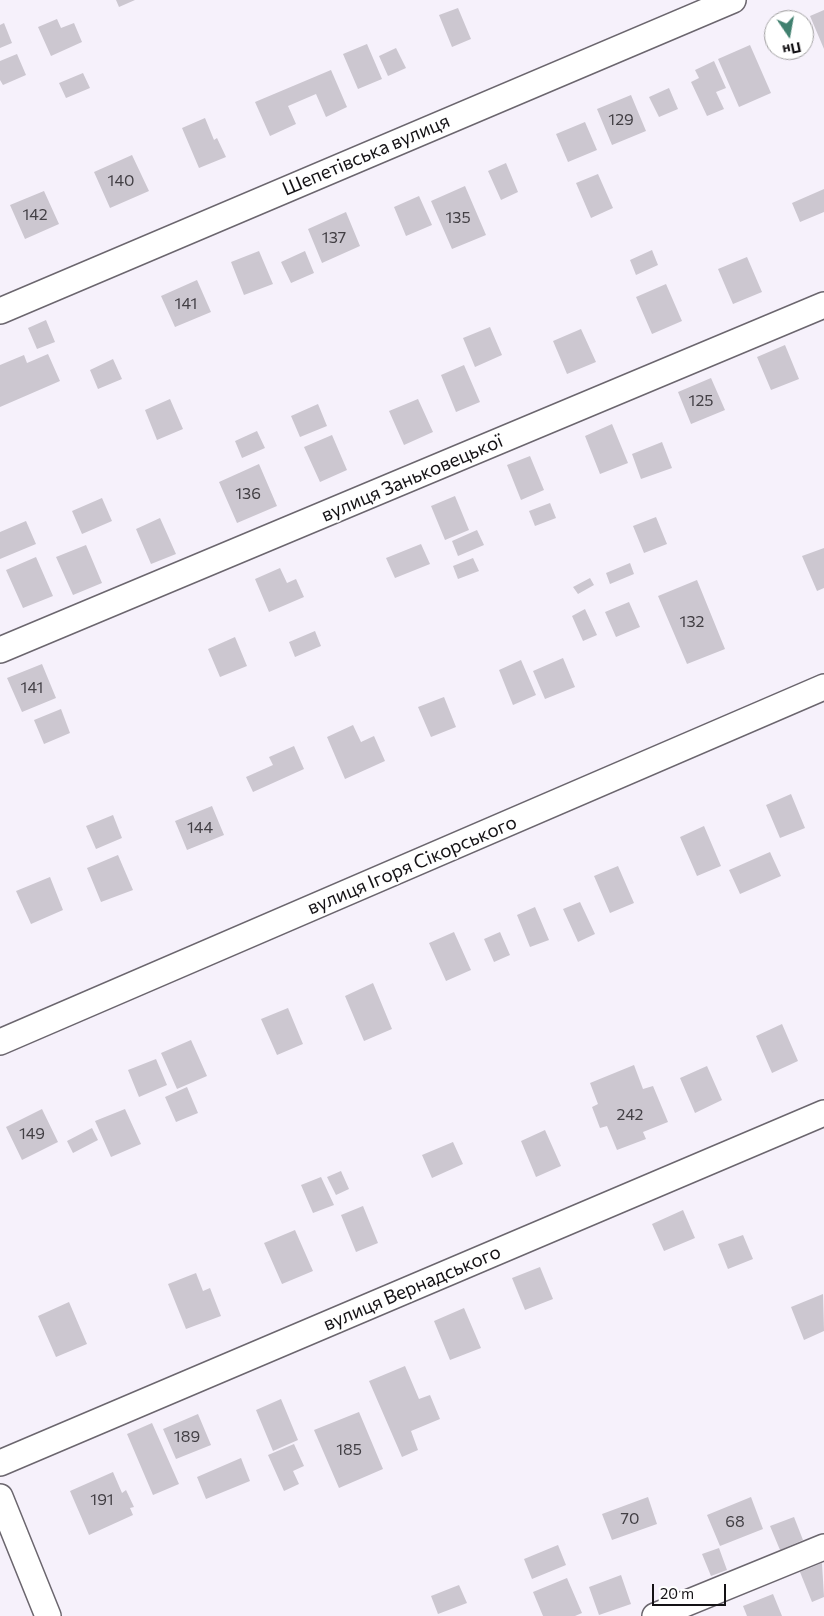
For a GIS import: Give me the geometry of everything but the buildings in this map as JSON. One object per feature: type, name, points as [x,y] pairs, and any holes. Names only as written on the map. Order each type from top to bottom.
[{"type":"street","name":"Шепетівська вулиця","points":[[0,311],[733,0]]},
{"type":"street","name":"вулиця Заньковецької","points":[[0,650],[824,305]]},
{"type":"street","name":"вулиця Ігоря Сікорського","points":[[0,1042],[824,688]]},
{"type":"street","name":"вулиця Вернадського","points":[[0,1462],[824,1113]]},
{"type":"street","points":[[0,1497],[48,1616]]},
{"type":"street","points":[[655,1616],[824,1547]]}]
